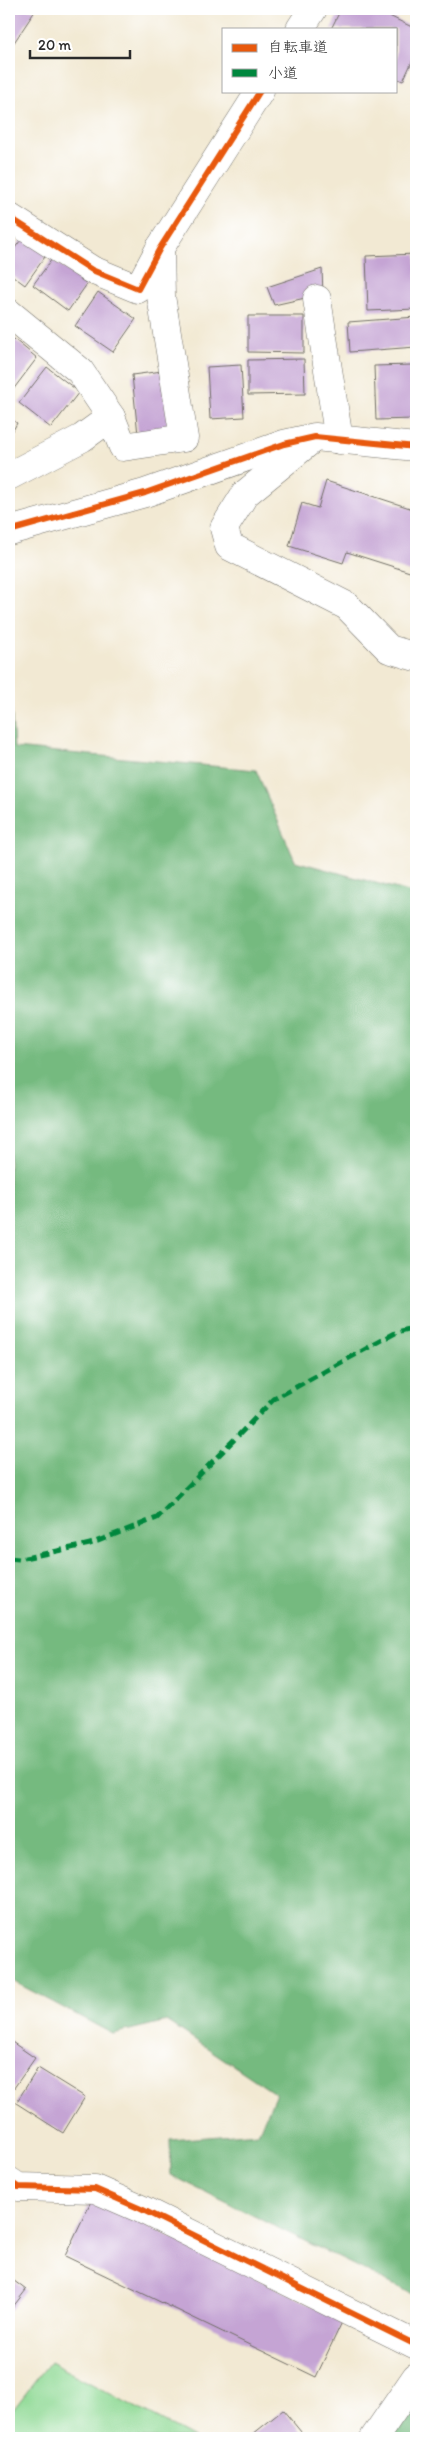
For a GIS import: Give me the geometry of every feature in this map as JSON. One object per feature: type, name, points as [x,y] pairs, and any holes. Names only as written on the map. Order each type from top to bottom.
[{"type":"street","points":[[301,28],[313,9]]},
{"type":"street","points":[[9,217],[92,270],[138,289],[160,248],[259,92]]},
{"type":"street","points":[[9,313],[80,371],[111,417],[123,447],[184,438],[161,296],[160,248]]},
{"type":"street","points":[[317,299],[327,438]]},
{"type":"street","points":[[9,476],[82,438],[111,417]]},
{"type":"street","points":[[327,438],[245,494],[224,528],[229,546],[347,606],[389,649],[416,658]]},
{"type":"street","points":[[9,531],[145,493],[284,444],[327,438],[416,447]]},
{"type":"street","points":[[12,2189],[95,2188],[141,2208],[416,2345]]},
{"type":"street","points":[[374,2438],[416,2377]]},
{"type":"green space","points":[[9,669],[14,748],[256,770],[295,861],[416,894],[416,2296],[171,2175],[170,2140],[258,2133],[276,2094],[167,2021],[113,2034],[9,1979]]},
{"type":"green space","points":[[50,2362],[194,2438],[9,2438],[9,2415]]},
{"type":"green space","points":[[416,2393],[416,2438],[386,2438]]},
{"type":"building","points":[[9,9],[31,9],[35,11],[9,50]]},
{"type":"building","points":[[341,9],[375,9],[416,29],[416,53],[403,81],[398,79],[398,28],[332,28]]},
{"type":"building","points":[[23,237],[47,254],[25,285],[9,273],[9,256]]},
{"type":"building","points":[[416,254],[416,309],[368,311],[366,256]]},
{"type":"building","points":[[52,259],[87,284],[68,311],[33,285]]},
{"type":"building","points":[[322,269],[323,294],[274,305],[267,287]]},
{"type":"building","points":[[98,292],[136,319],[113,352],[75,326]]},
{"type":"building","points":[[248,316],[304,316],[304,353],[248,352]]},
{"type":"building","points":[[416,317],[416,347],[350,352],[348,322]]},
{"type":"building","points":[[9,335],[37,358],[9,395]]},
{"type":"building","points":[[304,359],[305,394],[248,395],[248,360]]},
{"type":"building","points":[[241,365],[244,417],[210,419],[207,367]]},
{"type":"building","points":[[412,365],[414,419],[376,420],[374,366]]},
{"type":"building","points":[[47,367],[79,392],[51,428],[19,403]]},
{"type":"building","points":[[170,370],[177,431],[138,435],[132,375]]},
{"type":"building","points":[[9,418],[17,423],[9,438]]},
{"type":"building","points":[[326,481],[416,510],[416,574],[347,552],[343,563],[289,546],[302,503],[318,508]]},
{"type":"building","points":[[9,2040],[35,2058],[9,2095]]},
{"type":"building","points":[[38,2068],[85,2097],[63,2133],[16,2103]]},
{"type":"building","points":[[92,2199],[343,2320],[316,2377],[65,2256]]},
{"type":"building","points":[[9,2277],[26,2290],[9,2312]]},
{"type":"building","points":[[283,2410],[306,2438],[248,2438]]},
{"type":"marked path","points":[[9,1558],[20,1559],[90,1544],[157,1518],[274,1399],[397,1332],[416,1327]]},
{"type":"cycle path","points":[[9,217],[92,270],[138,289],[160,248],[259,92]]},
{"type":"cycle path","points":[[9,531],[145,493],[284,444],[315,437],[416,447]]},
{"type":"cycle path","points":[[9,2181],[18,2187],[95,2189],[141,2209],[416,2345]]}]
